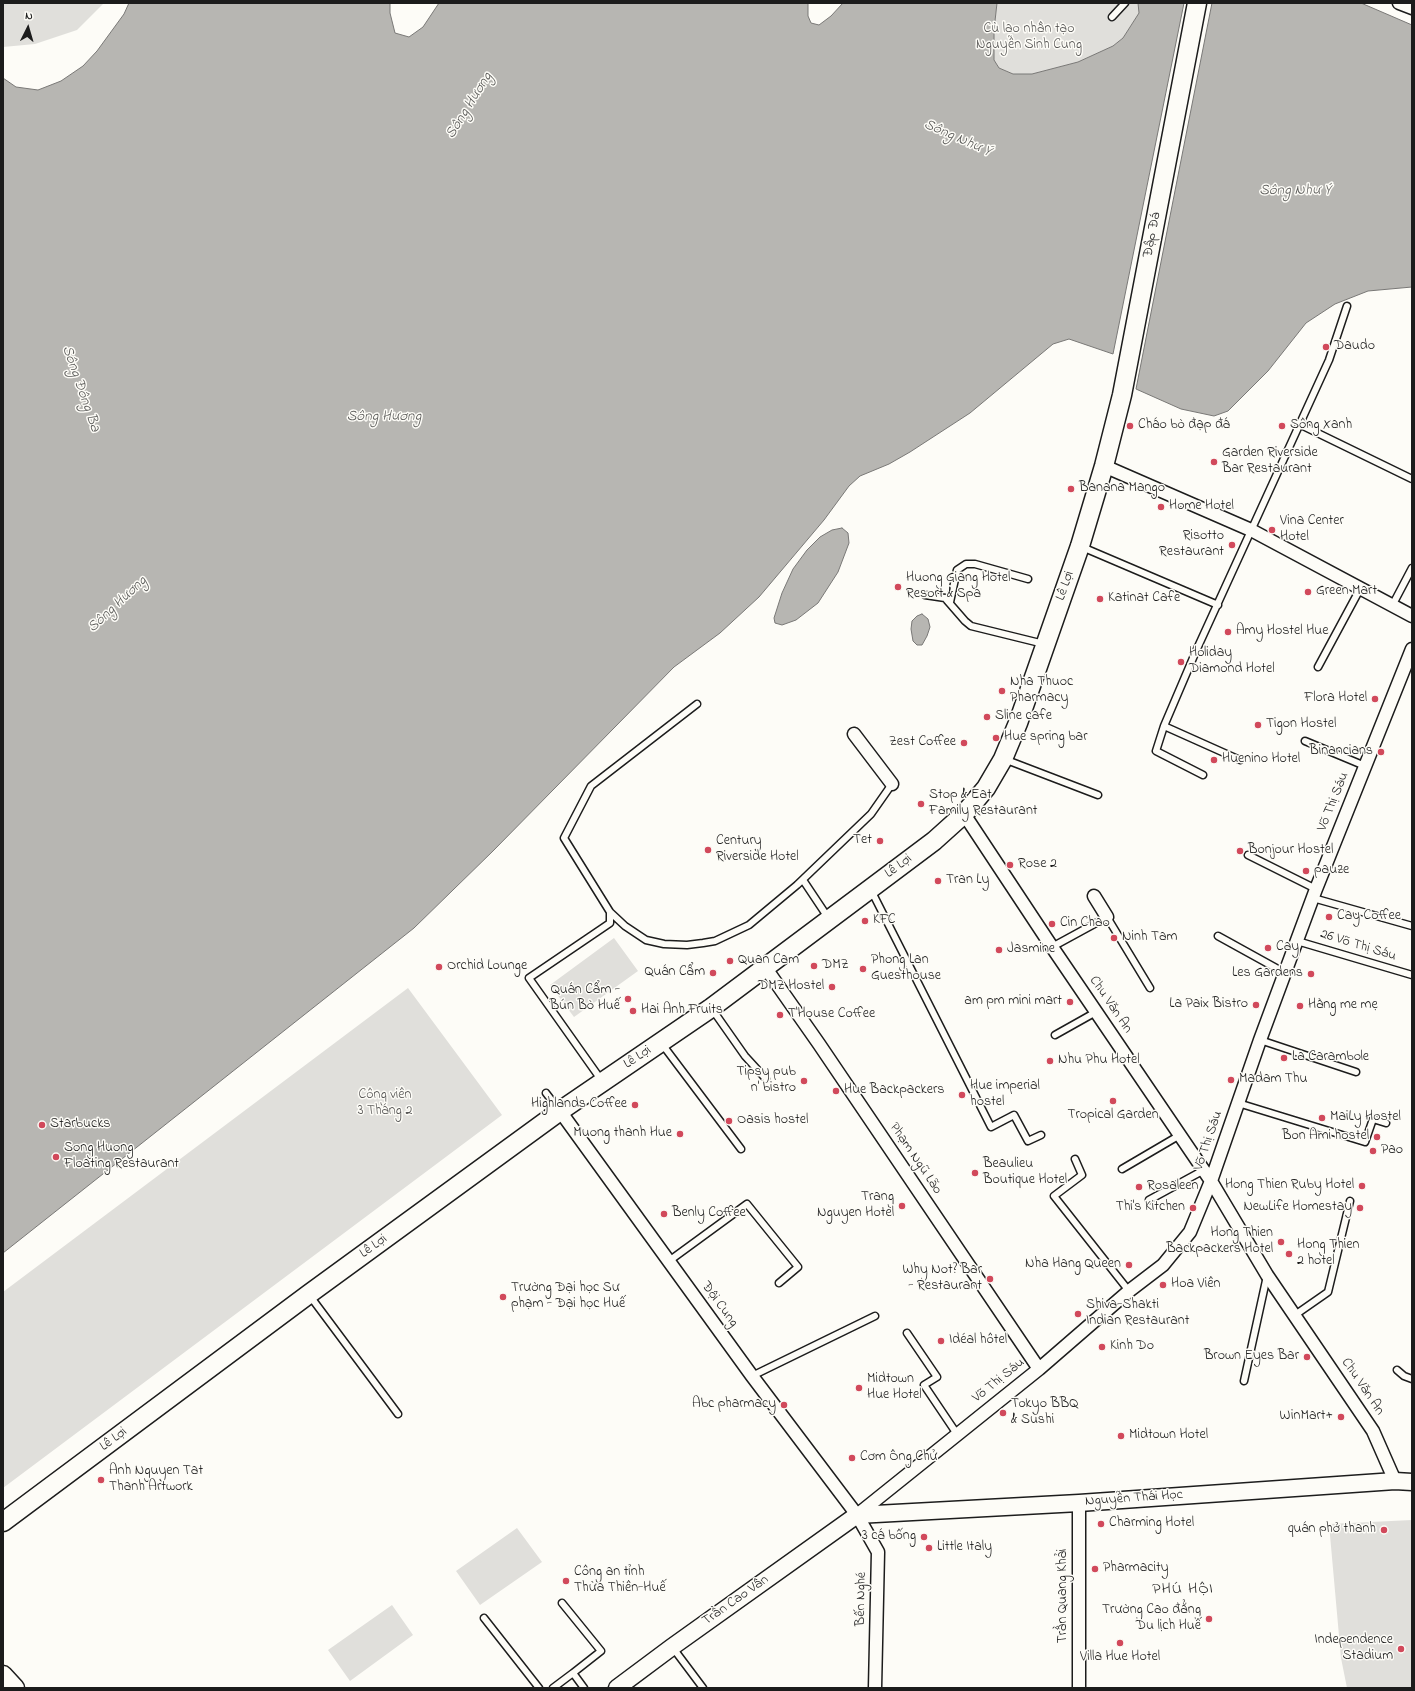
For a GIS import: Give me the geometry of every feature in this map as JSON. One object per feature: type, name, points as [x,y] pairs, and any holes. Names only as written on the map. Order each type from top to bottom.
[{"type":"main road","name":"Đập Đá","points":[[1104,466],[1122,395],[1197,3]]},
{"type":"main road","name":"Lê Lợi","points":[[3,1522],[309,1294],[560,1111],[711,1008],[934,841],[964,814],[986,788],[1003,759],[1018,722],[1080,546],[1104,466]]},
{"type":"main road","points":[[3,1675],[15,1688]]},
{"type":"street","points":[[1399,3],[1412,8]]},
{"type":"street","points":[[1104,466],[1252,530],[1412,616]]},
{"type":"street","name":"Võ Thị Sáu","points":[[857,1515],[1039,1369],[1128,1291],[1163,1265],[1190,1232],[1211,1181],[1260,1040],[1314,894],[1412,649]]},
{"type":"street","points":[[854,734],[892,784]]},
{"type":"street","name":"Chu Văn An","points":[[964,814],[1052,947],[1204,1170],[1267,1275],[1374,1431],[1395,1481]]},
{"type":"street","points":[[1094,896],[1107,917]]},
{"type":"street","name":"Phạm Ngũ Lão","points":[[765,967],[824,1050],[1039,1369]]},
{"type":"street","name":"Đội Cung","points":[[560,1111],[752,1376],[857,1515]]},
{"type":"street","name":"Nguyễn Thái Học","points":[[857,1515],[1079,1503],[1395,1481],[1412,1482]]},
{"type":"street","name":"Trần Quang Khải","points":[[1079,1503],[1079,1688]]},
{"type":"street","name":"Trần Cao Vân","points":[[617,1688],[857,1515]]},
{"type":"street","name":"Bến Nghé","points":[[857,1515],[878,1552],[875,1688]]},
{"type":"lane","points":[[1112,17],[1125,3]]},
{"type":"lane","points":[[1203,775],[1156,751],[1164,726],[1299,424],[1330,360],[1347,306]]},
{"type":"lane","points":[[1299,424],[1412,479]]},
{"type":"lane","points":[[1080,546],[1218,605]]},
{"type":"lane","points":[[950,602],[957,570],[966,564],[975,564],[1028,579]]},
{"type":"lane","points":[[1392,606],[1412,568]]},
{"type":"lane","points":[[1318,667],[1360,589]]},
{"type":"lane","points":[[925,595],[943,597],[950,602],[968,624],[1046,644]]},
{"type":"lane","points":[[697,704],[591,786],[564,838],[610,912],[625,926],[646,940],[664,944],[686,945],[703,943],[715,941],[749,925],[803,880],[871,814],[892,784]]},
{"type":"lane","points":[[1164,726],[1240,760]]},
{"type":"lane","points":[[1305,741],[1365,766]]},
{"type":"lane","points":[[1003,759],[1098,795]]},
{"type":"lane","points":[[1248,855],[1314,894],[1412,926]]},
{"type":"lane","points":[[803,880],[829,919]]},
{"type":"lane","points":[[870,889],[991,1127],[1014,1115],[1028,1141],[1041,1135]]},
{"type":"lane","points":[[603,1082],[529,978],[610,923],[610,912]]},
{"type":"lane","points":[[1052,947],[1107,917],[1150,988]]},
{"type":"lane","points":[[1218,936],[1285,973]]},
{"type":"lane","name":"26 Võ Thị Sáu","points":[[1297,941],[1412,975]]},
{"type":"lane","points":[[711,1008],[745,1056],[766,1079]]},
{"type":"lane","points":[[1055,1035],[1096,1012]]},
{"type":"lane","points":[[1260,1040],[1356,1072]]},
{"type":"lane","points":[[661,1043],[741,1149]]},
{"type":"lane","points":[[546,1093],[560,1111]]},
{"type":"lane","points":[[1238,1103],[1366,1142],[1373,1119],[1386,1123]]},
{"type":"lane","points":[[1122,1169],[1180,1135]]},
{"type":"lane","points":[[1074,1159],[1082,1175],[1054,1196],[1128,1291]]},
{"type":"lane","points":[[1149,1200],[1204,1170]]},
{"type":"lane","points":[[1295,1315],[1328,1292],[1350,1201]]},
{"type":"lane","points":[[669,1261],[747,1204],[798,1267],[779,1283]]},
{"type":"lane","points":[[1244,1382],[1267,1275]]},
{"type":"lane","points":[[309,1294],[398,1414]]},
{"type":"lane","points":[[752,1376],[874,1316]]},
{"type":"lane","points":[[907,1333],[936,1377],[924,1385],[958,1434]]},
{"type":"lane","points":[[1397,1370],[1404,1376],[1412,1379]]},
{"type":"lane","points":[[553,1688],[601,1651],[562,1603]]},
{"type":"lane","points":[[484,1618],[539,1688]]},
{"type":"lane","points":[[672,1647],[702,1688]]},
{"type":"lane","points":[[573,1673],[584,1688]]},
{"type":"green space","points":[[3,3],[104,3],[77,30],[35,44],[3,47]]},
{"type":"green space","name":"Cù lao nhân tạo Nguyễn Sinh Cung","points":[[997,3],[1138,3],[1139,13],[1123,38],[1113,46],[1078,62],[1032,74],[1013,74],[999,68],[994,60],[994,30]]},
{"type":"green space","points":[[614,938],[638,971],[574,1017],[550,985]]},
{"type":"green space","name":"Công viên 3 Tháng 2","points":[[408,988],[502,1115],[3,1488],[3,1292]]},
{"type":"green space","points":[[1412,1520],[1412,1688],[1347,1688],[1341,1658],[1329,1524]]},
{"type":"green space","points":[[517,1528],[542,1562],[480,1605],[456,1571]]},
{"type":"green space","points":[[392,1605],[413,1635],[350,1681],[328,1650]]},
{"type":"water","name":"Sông Hương","points":[[129,3],[390,3],[390,13],[395,33],[409,37],[423,27],[439,3],[808,3],[808,16],[811,23],[819,25],[831,16],[843,3],[997,3],[994,30],[994,60],[999,68],[1013,74],[1032,74],[1078,62],[1113,46],[1123,38],[1139,13],[1138,3],[1184,3],[1113,354],[1069,339],[1053,344],[970,413],[910,452],[889,464],[860,476],[849,486],[824,520],[759,597],[720,633],[674,667],[493,851],[414,928],[3,1253],[3,78],[16,87],[38,90],[61,81],[83,66],[97,51],[124,14]]},
{"type":"water","name":"Sông Như Ý","points":[[1212,3],[1361,3],[1412,25],[1412,287],[1368,291],[1335,304],[1306,323],[1268,371],[1228,411],[1214,416],[1181,409],[1136,389]]},
{"type":"water","points":[[842,528],[848,533],[849,543],[838,572],[818,603],[796,620],[782,625],[775,623],[774,618],[782,593],[793,569],[807,550],[820,537],[832,530]]},
{"type":"water","points":[[922,614],[928,619],[930,627],[922,645],[917,645],[913,641],[911,629],[912,621],[917,616]]},
{"type":"place","name":"Daudo","points":[[1326,347]]},
{"type":"place","name":"Cháo bò đạp đá","points":[[1130,426]]},
{"type":"place","name":"Sông Xanh","points":[[1282,426]]},
{"type":"place","name":"Garden Riverside Bar Restaurant","points":[[1214,462]]},
{"type":"place","name":"Banana Mango","points":[[1071,489]]},
{"type":"place","name":"Home Hotel","points":[[1161,507]]},
{"type":"place","name":"Vina Center Hotel","points":[[1272,530]]},
{"type":"place","name":"Risotto Restaurant","points":[[1232,545]]},
{"type":"place","name":"Huong Giang Hotel Resort & Spa","points":[[898,587]]},
{"type":"place","name":"Green Mart","points":[[1308,592]]},
{"type":"place","name":"Katinat Cafe","points":[[1100,599]]},
{"type":"place","name":"Amy Hostel Hue","points":[[1228,632]]},
{"type":"place","name":"Holiday Diamond Hotel","points":[[1181,662]]},
{"type":"place","name":"Nha Thuoc Pharmacy","points":[[1002,691]]},
{"type":"place","name":"Flora Hotel","points":[[1375,699]]},
{"type":"place","name":"Sline cafe","points":[[987,717]]},
{"type":"place","name":"Tigon Hostel","points":[[1258,725]]},
{"type":"place","name":"Hue spring bar","points":[[996,738]]},
{"type":"place","name":"Zest Coffee","points":[[964,743]]},
{"type":"place","name":"Binancians","points":[[1381,752]]},
{"type":"place","name":"Huenino Hotel","points":[[1214,760]]},
{"type":"place","name":"Stop & Eat Family Restaurant","points":[[921,804]]},
{"type":"place","name":"Tet","points":[[880,841]]},
{"type":"place","name":"Century Riverside Hotel","points":[[708,850]]},
{"type":"place","name":"Bonjour Hostel","points":[[1240,851]]},
{"type":"place","name":"Rose 2","points":[[1010,865]]},
{"type":"place","name":"pauze","points":[[1306,871]]},
{"type":"place","name":"Tran Ly","points":[[938,881]]},
{"type":"place","name":"Cay Coffee","points":[[1329,917]]},
{"type":"place","name":"KFC","points":[[865,921]]},
{"type":"place","name":"Cin Chao","points":[[1052,924]]},
{"type":"place","name":"Ninh Tam","points":[[1114,938]]},
{"type":"place","name":"Cay","points":[[1268,948]]},
{"type":"place","name":"Jasmine","points":[[999,950]]},
{"type":"place","name":"Quan Cam","points":[[730,961]]},
{"type":"place","name":"DMZ","points":[[814,966]]},
{"type":"place","name":"Orchid Lounge","points":[[439,967]]},
{"type":"place","name":"Phong Lan Guesthouse","points":[[863,969]]},
{"type":"place","name":"Quán Cẩm","points":[[713,973]]},
{"type":"place","name":"Les Gardens","points":[[1311,974]]},
{"type":"place","name":"DMZ Hostel","points":[[832,987]]},
{"type":"place","name":"Quán Cẩm - Bún Bò Huế","points":[[628,999]]},
{"type":"place","name":"am pm mini mart","points":[[1070,1002]]},
{"type":"place","name":"La Paix Bistro","points":[[1256,1005]]},
{"type":"place","name":"Hàng me mẹ","points":[[1300,1006]]},
{"type":"place","name":"Hai Anh Fruits","points":[[633,1011]]},
{"type":"place","name":"T'House Coffee","points":[[780,1015]]},
{"type":"place","name":"La Carambole","points":[[1284,1058]]},
{"type":"place","name":"Nhu Phu Hotel","points":[[1050,1061]]},
{"type":"place","name":"Madam Thu","points":[[1231,1080]]},
{"type":"place","name":"Tipsy pub n' bistro","points":[[804,1081]]},
{"type":"place","name":"Hue Backpackers","points":[[836,1091]]},
{"type":"place","name":"Hue imperial hostel","points":[[962,1095]]},
{"type":"place","name":"Tropical Garden","points":[[1113,1101]]},
{"type":"place","name":"Highlands Coffee","points":[[635,1105]]},
{"type":"place","name":"MaiLy Hostel","points":[[1322,1118]]},
{"type":"place","name":"Oasis hostel","points":[[729,1121]]},
{"type":"place","name":"Starbucks","points":[[42,1125]]},
{"type":"place","name":"Muong thanh Hue","points":[[680,1134]]},
{"type":"place","name":"Bon Ami hostel","points":[[1377,1137]]},
{"type":"place","name":"Pao","points":[[1373,1151]]},
{"type":"place","name":"Song Huong Floating Restaurant","points":[[56,1157]]},
{"type":"place","name":"Beaulieu Boutique Hotel","points":[[975,1173]]},
{"type":"place","name":"Hong Thien Ruby Hotel","points":[[1362,1186]]},
{"type":"place","name":"Rosaleen","points":[[1139,1187]]},
{"type":"place","name":"Trang Nguyen Hotel","points":[[902,1206]]},
{"type":"place","name":"Thi's Kitchen","points":[[1193,1208]]},
{"type":"place","name":"NewLife Homestay","points":[[1360,1208]]},
{"type":"place","name":"Benly Coffee","points":[[664,1214]]},
{"type":"place","name":"Hong Thien Backpackers Hotel","points":[[1281,1242]]},
{"type":"place","name":"Hong Thien 2 hotel","points":[[1289,1254]]},
{"type":"place","name":"Nha Hang Queen","points":[[1129,1265]]},
{"type":"place","name":"Why Not? Bar - Restaurant","points":[[990,1279]]},
{"type":"place","name":"Hoa Viên","points":[[1163,1285]]},
{"type":"place","name":"Trường Đại học Sư phạm - Đại học Huế","points":[[503,1297]]},
{"type":"place","name":"Shiva-Shakti Indian Restaurant","points":[[1078,1314]]},
{"type":"place","name":"Idéal hôtel","points":[[941,1341]]},
{"type":"place","name":"Kinh Do","points":[[1102,1347]]},
{"type":"place","name":"Brown Eyes Bar","points":[[1307,1357]]},
{"type":"place","name":"Midtown Hue Hotel","points":[[859,1388]]},
{"type":"place","name":"Abc pharmacy","points":[[784,1405]]},
{"type":"place","name":"Tokyo BBQ & Sushi","points":[[1003,1413]]},
{"type":"place","name":"WinMart+","points":[[1341,1417]]},
{"type":"place","name":"Midtown Hotel","points":[[1121,1436]]},
{"type":"place","name":"Cơm Ông Chử","points":[[852,1458]]},
{"type":"place","name":"Anh Nguyen Tat Thanh Artwork","points":[[101,1480]]},
{"type":"place","name":"Charming Hotel","points":[[1101,1524]]},
{"type":"place","name":"quán phở thanh","points":[[1384,1530]]},
{"type":"place","name":"3 cá bống","points":[[924,1537]]},
{"type":"place","name":"Little Italy","points":[[929,1548]]},
{"type":"place","name":"Pharmacity","points":[[1095,1569]]},
{"type":"place","name":"Công an tỉnh Thừa Thiên-Huế","points":[[566,1581]]},
{"type":"place","name":"Trường Cao đẳng Du lịch Huế","points":[[1209,1619]]},
{"type":"place","name":"Villa Hue Hotel","points":[[1120,1643]]},
{"type":"place","name":"Independence Stadium","points":[[1401,1649]]},
{"type":"district","name":"PHÚ HỘI","points":[[1183,1590]]},
{"type":"water label","name":"Sông Đông Ba","points":[[80,389]]}]
